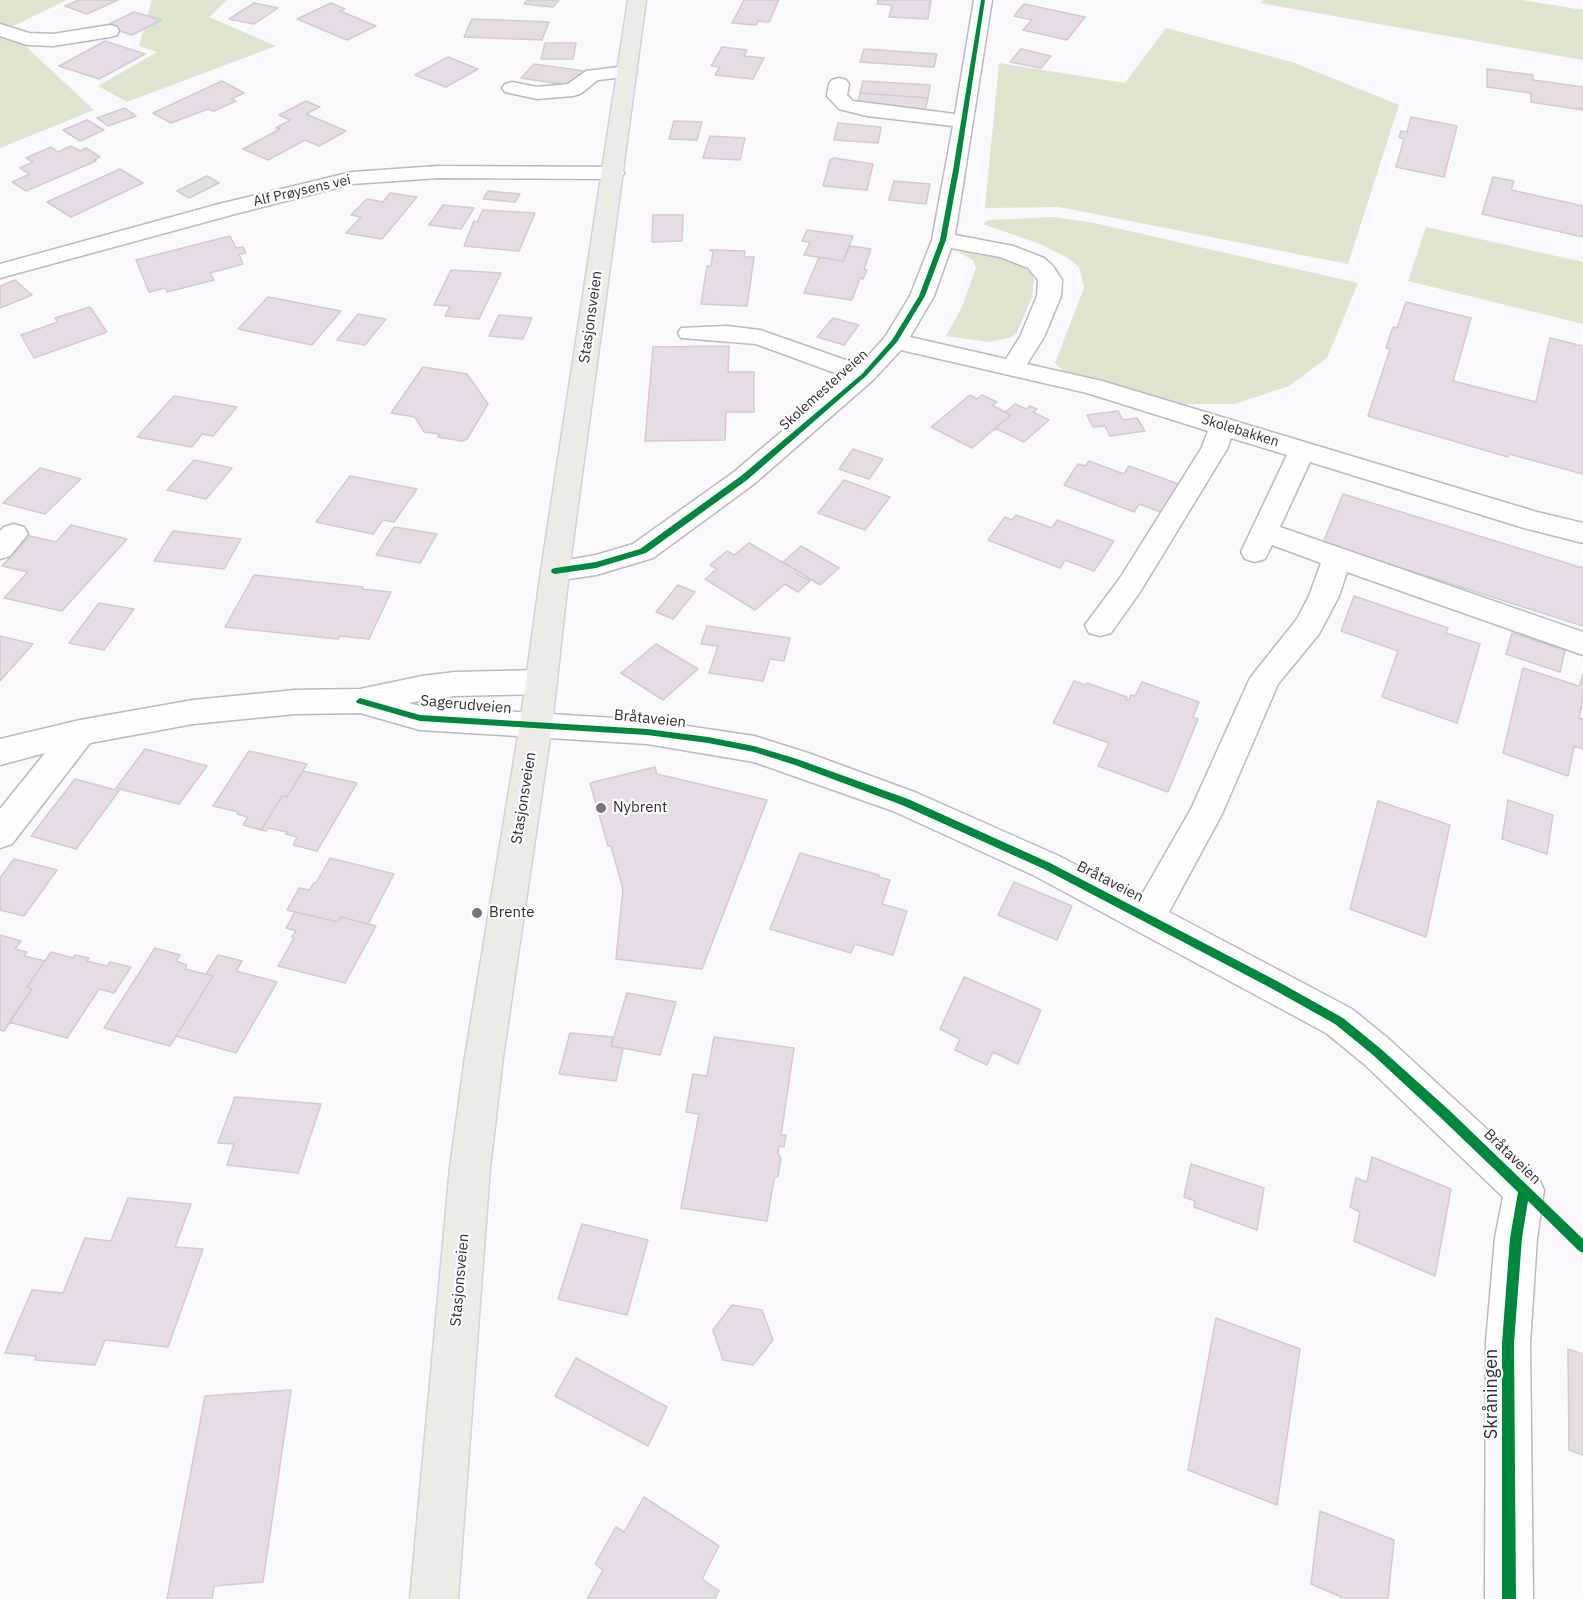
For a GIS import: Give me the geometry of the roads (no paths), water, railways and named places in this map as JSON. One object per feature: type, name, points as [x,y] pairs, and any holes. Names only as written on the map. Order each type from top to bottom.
[{"type":"main road","name":"Stasjonsveien","points":[[434,1599],[470,1168],[484,1058],[536,724],[555,571],[637,0]]},
{"type":"street","name":"Skolemesterveien","points":[[555,571],[596,566],[643,551],[744,478],[864,375],[895,341],[922,296],[943,240],[982,0]]},
{"type":"street","points":[[0,30],[27,39],[53,40],[110,31]]},
{"type":"street","points":[[512,88],[537,93],[573,90],[593,75],[627,72]]},
{"type":"street","points":[[839,84],[837,96],[846,105],[867,110],[964,121]]},
{"type":"street","name":"Alf Prøysens vei","points":[[0,271],[227,209],[352,178],[416,172],[613,173]]},
{"type":"street","points":[[943,240],[1005,251],[1036,263],[1050,280],[1049,296],[1032,337],[1012,367]]},
{"type":"street","points":[[690,333],[735,333],[760,337],[864,375]]},
{"type":"street","name":"Skolebakken","points":[[895,341],[1093,387],[1576,534]]},
{"type":"street","points":[[1100,625],[1130,585],[1214,450],[1223,425]]},
{"type":"street","points":[[1302,450],[1259,542],[1337,559],[1583,644]]},
{"type":"street","points":[[1148,918],[1205,814],[1265,678],[1308,626],[1324,597],[1337,559]]},
{"type":"street","name":"Sagerudveien","points":[[0,752],[80,732],[193,712],[294,702],[360,701],[422,688],[455,684],[542,682]]},
{"type":"street","name":"Sagerudveien","points":[[360,701],[420,718],[536,724]]},
{"type":"street","name":"Bråtaveien","points":[[536,724],[647,732],[754,749],[797,762],[905,802],[1047,866],[1339,1021],[1403,1075],[1524,1190]]},
{"type":"street","points":[[0,834],[80,732]]},
{"type":"street","name":"Skråningen","points":[[1509,1599],[1508,1343],[1516,1238],[1524,1190]]},
{"type":"place","name":"Nybrent","points":[[601,808]]},
{"type":"place","name":"Brente","points":[[477,913]]}]
